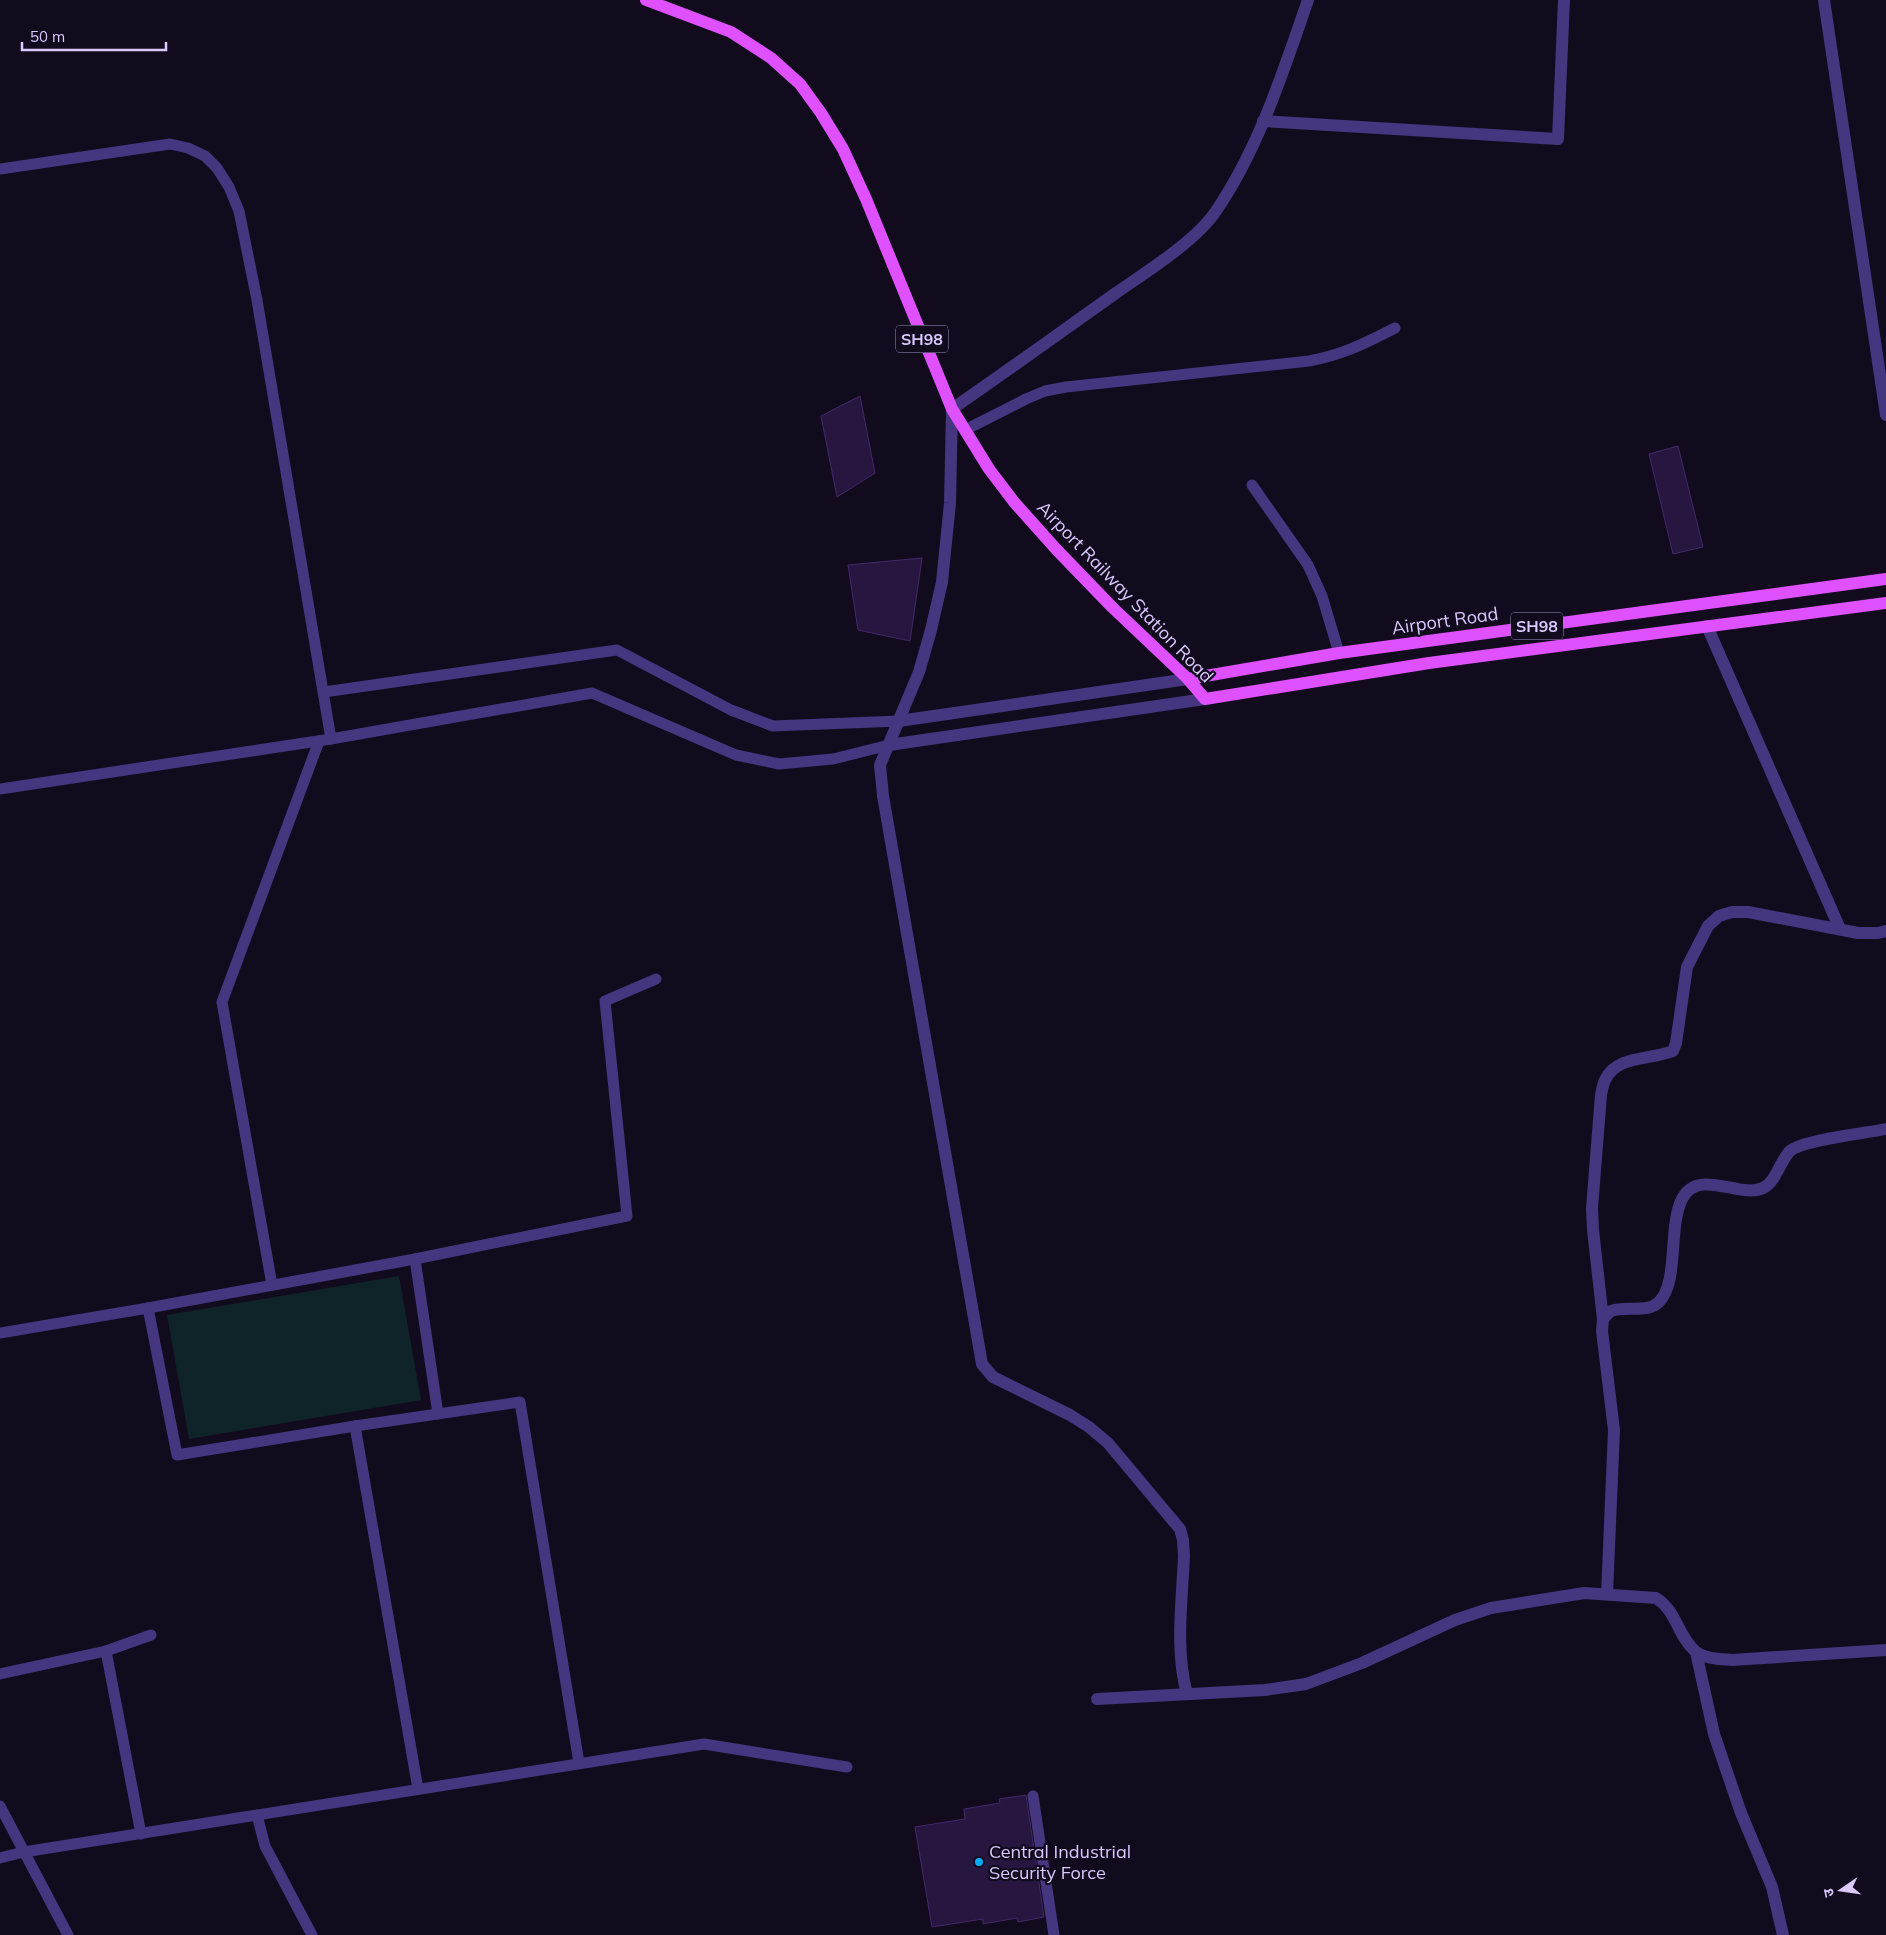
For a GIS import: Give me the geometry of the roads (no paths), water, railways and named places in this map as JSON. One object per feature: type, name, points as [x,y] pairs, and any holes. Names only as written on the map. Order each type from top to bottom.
[{"type":"main road","name":"Airport Railway Station Road","points":[[646,0],[732,32],[771,58],[800,84],[821,113],[843,149],[866,199],[952,409],[989,469],[1032,522],[1112,607],[1188,679],[1205,699]]},
{"type":"main road","name":"Airport Road","points":[[1188,679],[1339,653],[1886,579]]},
{"type":"main road","name":"SH98","points":[[1205,699],[1429,663],[1886,603]]},
{"type":"street","points":[[1187,1694],[1181,1655],[1184,1540],[1180,1528],[1108,1442],[1070,1415],[993,1377],[982,1364],[880,779],[880,765],[919,672],[942,582],[950,503],[952,409],[1151,268],[1201,229],[1215,213],[1236,177],[1263,121],[1308,0]]},
{"type":"street","points":[[1263,121],[1558,139],[1564,0]]},
{"type":"street","points":[[1824,0],[1886,415]]},
{"type":"street","points":[[1707,626],[1840,929]]},
{"type":"street","points":[[899,721],[1188,679]]},
{"type":"street","points":[[889,745],[1205,699]]},
{"type":"street","points":[[1607,1594],[1614,1430],[1602,1331],[1603,1319],[1592,1208],[1601,1095],[1605,1079],[1614,1068],[1625,1062],[1673,1051],[1676,1043],[1687,967],[1708,926],[1719,916],[1732,912],[1748,912],[1858,933],[1886,931]]},
{"type":"street","points":[[1603,1319],[1611,1312],[1648,1308],[1658,1303],[1668,1289],[1676,1212],[1683,1197],[1695,1186],[1711,1184],[1752,1190],[1764,1188],[1773,1178],[1782,1159],[1792,1149],[1805,1144],[1886,1129]]},
{"type":"street","points":[[1097,1700],[1265,1690],[1306,1684],[1362,1663],[1455,1620],[1491,1608],[1584,1593],[1656,1598],[1671,1611],[1684,1638],[1696,1652],[1714,1734],[1741,1812],[1772,1887],[1783,1935]]},
{"type":"street","points":[[1696,1652],[1714,1658],[1732,1660],[1886,1650]]},
{"type":"lane","points":[[0,169],[170,144],[188,148],[205,156],[217,168],[229,187],[239,211],[255,291],[331,740]]},
{"type":"lane","points":[[965,430],[1006,408],[1045,391],[1092,383],[1309,361],[1351,350],[1395,328]]},
{"type":"lane","points":[[1252,485],[1312,573],[1322,596],[1339,653]]},
{"type":"lane","points":[[324,692],[617,650],[731,710],[773,726],[899,721]]},
{"type":"lane","points":[[0,789],[331,740],[592,693],[736,755],[779,764],[833,759],[889,745]]},
{"type":"lane","points":[[272,1285],[222,1002],[319,741]]},
{"type":"lane","points":[[0,1333],[415,1259],[627,1216],[604,1001],[656,979]]},
{"type":"lane","points":[[415,1259],[438,1414]]},
{"type":"lane","points":[[148,1308],[177,1455],[520,1402],[579,1763]]},
{"type":"lane","points":[[355,1426],[418,1789]]},
{"type":"lane","points":[[0,1674],[106,1651],[151,1635]]},
{"type":"lane","points":[[106,1651],[141,1834]]},
{"type":"lane","points":[[0,1858],[24,1852],[704,1744],[848,1767]]},
{"type":"lane","points":[[1033,1796],[1054,1935]]},
{"type":"lane","points":[[0,1806],[68,1935]]},
{"type":"lane","points":[[257,1815],[265,1846],[312,1935]]},
{"type":"place","name":"Central Industrial Security Force","points":[[979,1862]]}]
